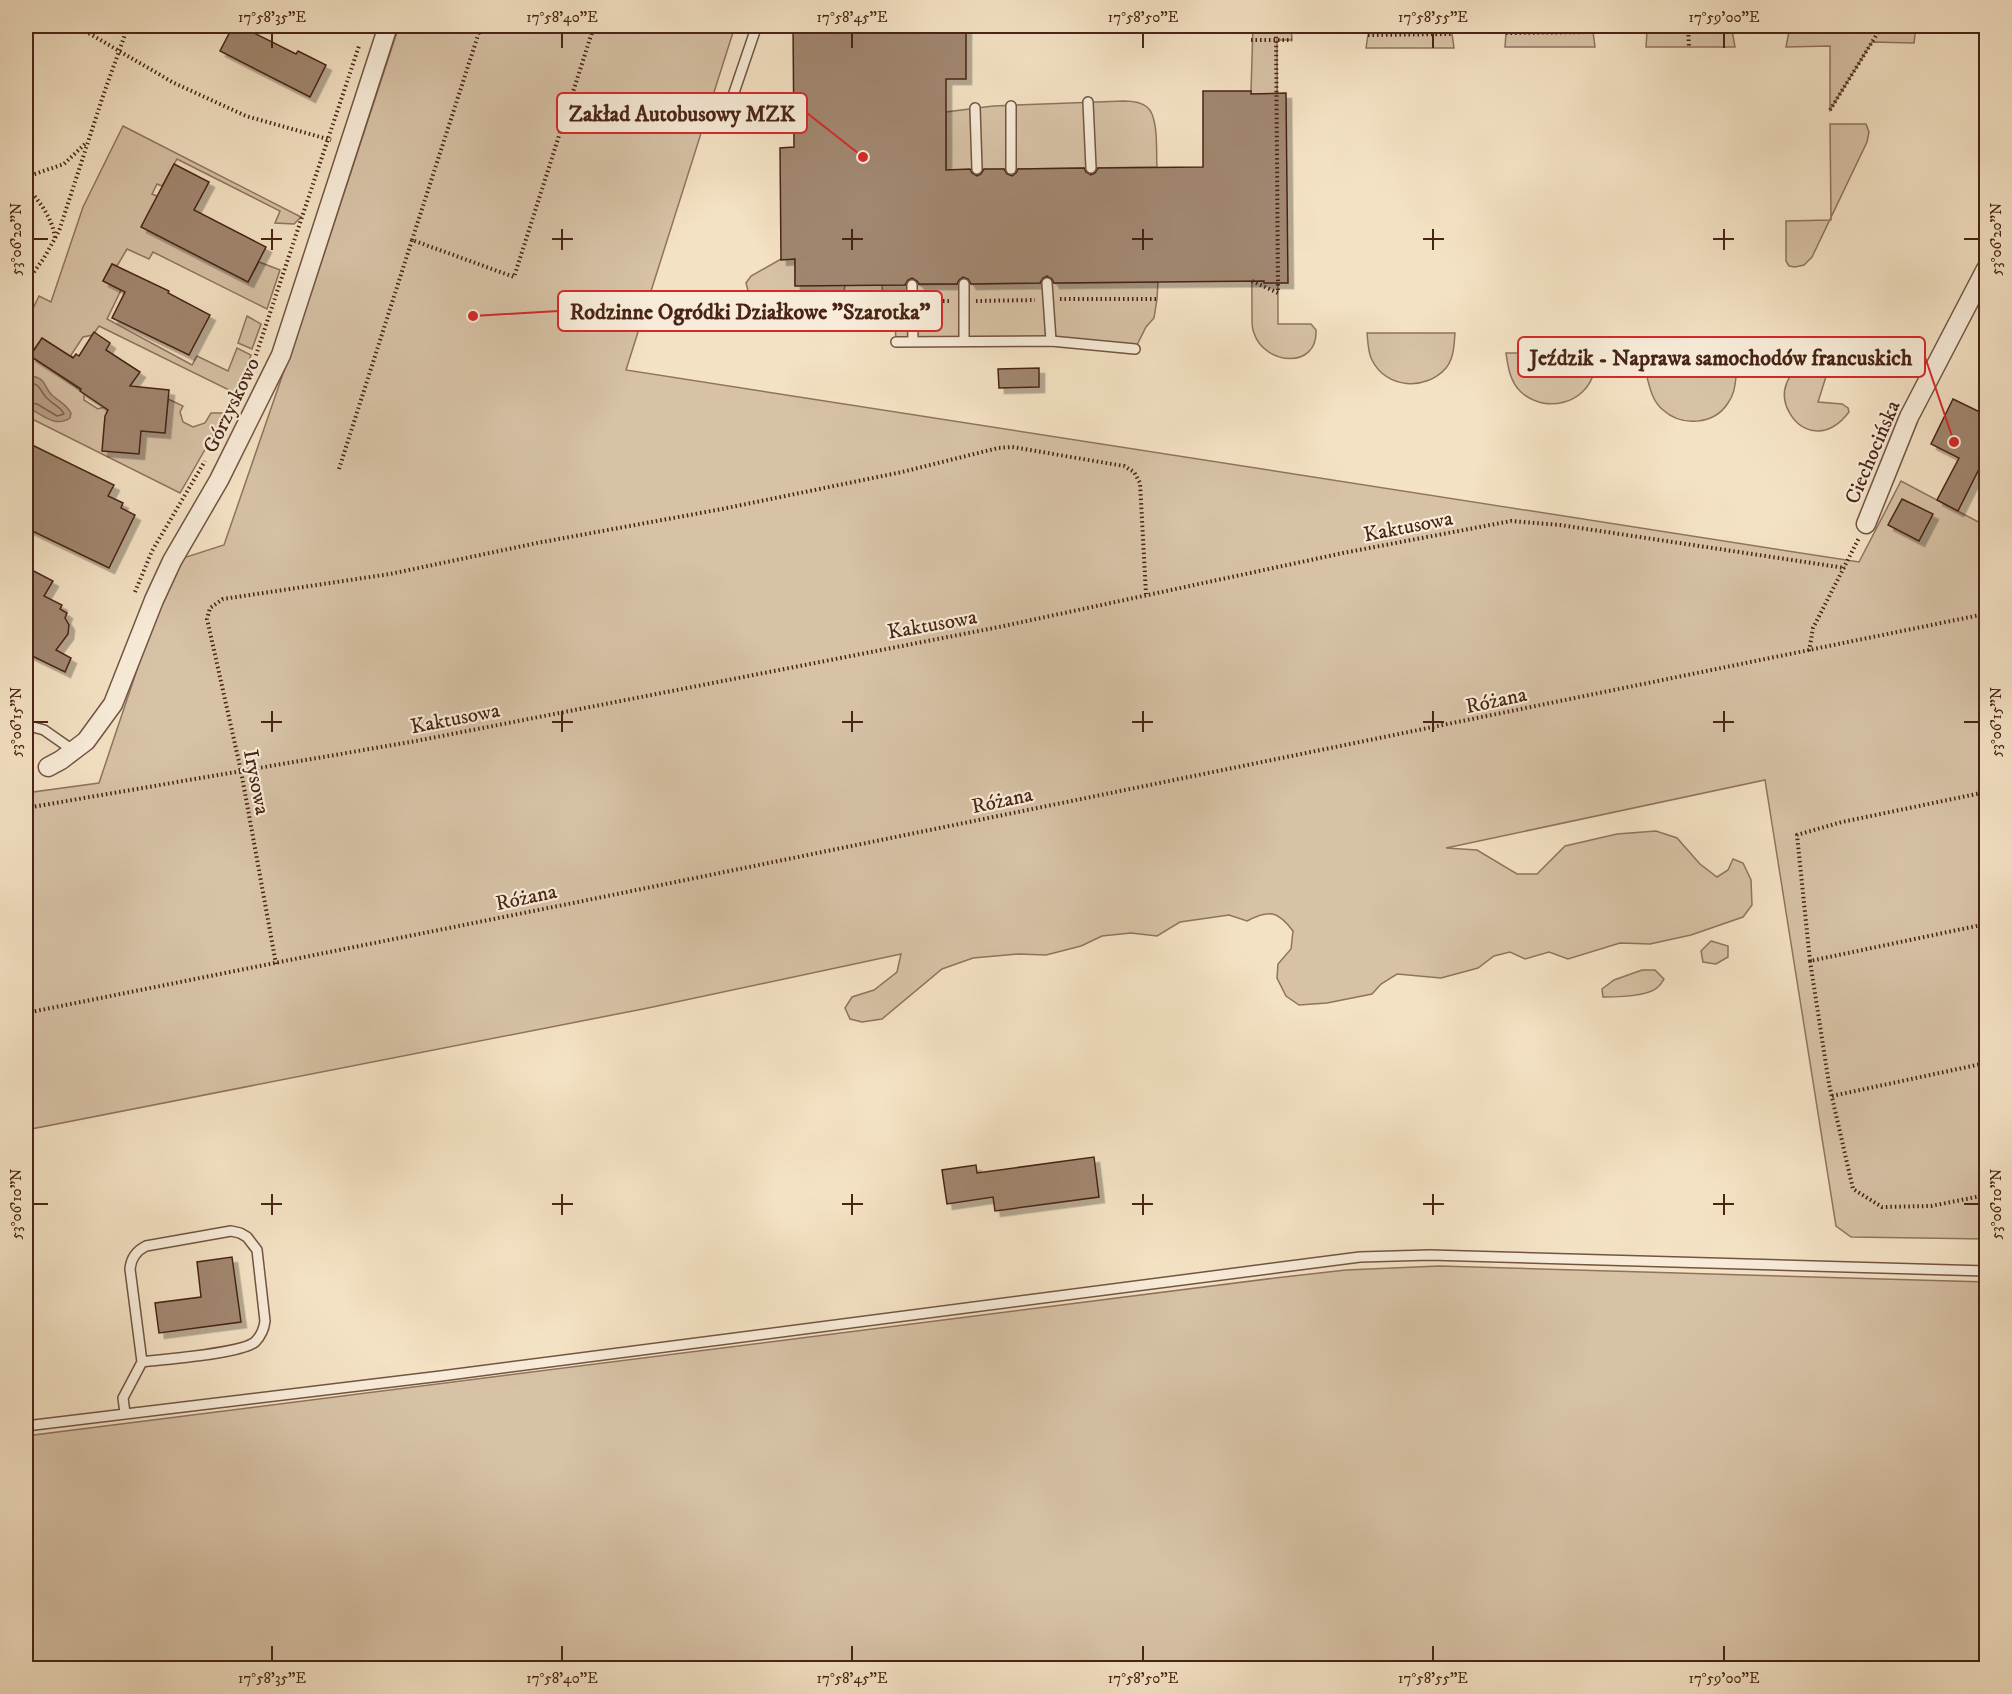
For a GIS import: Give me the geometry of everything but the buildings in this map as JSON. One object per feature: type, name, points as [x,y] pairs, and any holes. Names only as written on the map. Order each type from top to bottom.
[{"type":"street","name":"Górzyskowo","points":[[48,767],[74,751],[96,729],[113,704],[172,561],[219,480],[281,355],[388,26]]},
{"type":"street","name":"Ciechocińska","points":[[1866,524],[1909,417],[1986,269]]},
{"type":"lane","points":[[724,122],[758,26]]},
{"type":"lane","points":[[1088,102],[1091,168]]},
{"type":"lane","points":[[1011,106],[1011,169]]},
{"type":"lane","points":[[975,108],[977,169]]},
{"type":"lane","points":[[1047,283],[1051,342]]},
{"type":"lane","points":[[964,284],[964,341]]},
{"type":"lane","points":[[912,285],[913,342]]},
{"type":"lane","points":[[896,342],[1051,342],[1135,349]]},
{"type":"lane","points":[[26,725],[44,729],[74,751]]},
{"type":"lane","points":[[125,1413],[123,1398],[142,1362],[130,1269],[135,1254],[146,1246],[231,1232],[247,1237],[257,1250],[265,1321],[264,1329],[255,1342],[240,1349],[142,1362]]},
{"type":"lane","points":[[26,1426],[441,1376],[1360,1257],[1430,1256],[1986,1271]]},
{"type":"path","points":[[63,26],[85,31]]},
{"type":"path","points":[[77,26],[174,83],[246,116],[349,144]]},
{"type":"path","points":[[26,283],[60,231],[128,26]]},
{"type":"path","points":[[339,469],[481,26]]},
{"type":"path","points":[[412,240],[514,276],[594,26]]},
{"type":"path","points":[[1252,281],[1278,293],[1276,26]]},
{"type":"path","points":[[1789,28],[1916,26]]},
{"type":"path","points":[[1830,110],[1882,27]]},
{"type":"path","points":[[1688,28],[1689,47]]},
{"type":"path","points":[[1647,31],[1688,28],[1732,30]]},
{"type":"path","points":[[1506,33],[1593,32]]},
{"type":"path","points":[[1368,35],[1452,34]]},
{"type":"path","points":[[252,366],[362,36]]},
{"type":"path","points":[[1251,40],[1292,40]]},
{"type":"path","points":[[26,177],[64,164],[88,141]]},
{"type":"path","points":[[26,186],[40,203],[54,228],[55,240]]},
{"type":"path","points":[[883,302],[1158,299]]},
{"type":"path","name":"Irysowa","points":[[276,964],[241,771],[207,619],[210,608],[223,598],[390,574],[537,543],[722,509],[902,472],[998,448],[1012,447],[1124,466],[1134,472],[1140,483],[1146,594]]},
{"type":"path","points":[[131,603],[152,551],[208,455]]},
{"type":"path","name":"Kaktusowa","points":[[26,808],[416,741],[999,627],[1342,553],[1511,521],[1560,525],[1845,568]]},
{"type":"path","points":[[1809,651],[1813,628],[1866,524]]},
{"type":"path","points":[[1986,570],[1986,692]]},
{"type":"path","name":"Różana","points":[[26,1013],[276,964],[1985,614]]},
{"type":"path","points":[[1986,792],[1842,822],[1797,836],[1810,960],[1832,1096],[1853,1189],[1882,1207],[1931,1206],[1986,1195]]},
{"type":"path","points":[[1810,960],[1986,924]]},
{"type":"path","points":[[1832,1096],[1986,1063]]},
{"type":"shaded area","points":[[399,26],[735,26],[626,370],[1859,562],[1901,481],[1986,526],[1986,1239],[1851,1237],[1836,1226],[1765,780],[1446,848],[1477,850],[1517,874],[1537,874],[1565,846],[1617,834],[1656,831],[1677,838],[1700,864],[1717,877],[1728,870],[1733,859],[1743,863],[1751,880],[1752,905],[1743,917],[1691,935],[1650,944],[1620,943],[1568,959],[1549,952],[1525,959],[1510,952],[1494,956],[1478,968],[1441,978],[1397,974],[1381,984],[1372,994],[1327,1003],[1299,1005],[1286,996],[1277,978],[1278,964],[1291,949],[1293,931],[1283,919],[1273,914],[1261,915],[1247,921],[1229,915],[1180,922],[1157,936],[1131,933],[1102,936],[1081,946],[1046,955],[1018,954],[973,958],[942,969],[882,1019],[862,1022],[850,1019],[845,1008],[852,997],[874,990],[897,972],[901,954],[648,1008],[26,1130],[26,793],[99,783],[155,616],[183,558],[224,545],[317,275]]},
{"type":"shaded area","points":[[1253,26],[1291,26],[1292,40],[1277,40],[1278,324],[1311,324],[1316,330],[1314,343],[1309,352],[1300,357],[1279,357],[1268,352],[1260,344],[1252,326]]},
{"type":"shaded area","points":[[1373,26],[1447,26],[1452,34],[1454,48],[1366,48],[1368,35]]},
{"type":"shaded area","points":[[1509,26],[1590,26],[1595,47],[1505,47]]},
{"type":"shaded area","points":[[1651,26],[1729,26],[1735,47],[1646,47],[1647,31]]},
{"type":"shaded area","points":[[1790,26],[1916,26],[1914,43],[1872,42],[1830,110],[1830,46],[1786,47]]},
{"type":"shaded area","points":[[1124,101],[1142,104],[1151,112],[1157,144],[1157,167],[946,170],[946,112],[993,106]]},
{"type":"shaded area","points":[[1830,124],[1866,124],[1869,132],[1867,142],[1831,217]]},
{"type":"shaded area","points":[[123,126],[301,217],[294,224],[275,223],[280,211],[177,159],[162,186],[157,184],[152,194],[157,196],[248,282],[259,262],[280,270],[267,309],[153,252],[149,259],[127,249],[117,266],[112,264],[103,281],[121,290],[107,319],[192,365],[197,356],[228,371],[237,348],[251,355],[237,394],[99,326],[93,335],[83,337],[71,355],[73,358],[42,338],[30,355],[80,390],[84,394],[84,400],[98,409],[104,407],[109,411],[105,420],[103,446],[141,431],[165,433],[168,399],[183,406],[180,412],[183,422],[193,427],[205,423],[211,413],[226,413],[180,493],[26,416],[26,323],[39,296],[51,302],[83,207]]},
{"type":"shaded area","points":[[1830,220],[1812,257],[1804,265],[1789,266],[1786,261],[1786,221]]},
{"type":"shaded area","points":[[781,259],[795,259],[795,285],[845,285],[839,317],[827,331],[773,308],[748,291],[746,283],[751,276]]},
{"type":"shaded area","points":[[1158,282],[1154,318],[1146,327],[1135,349],[1051,341],[896,342],[895,322],[883,302],[882,285]]},
{"type":"shaded area","points":[[247,316],[261,324],[252,349],[238,343]]},
{"type":"shaded area","points":[[1367,333],[1455,333],[1454,347],[1449,364],[1438,375],[1428,381],[1407,384],[1387,377],[1378,370],[1369,351]]},
{"type":"shaded area","points":[[1506,353],[1596,353],[1595,370],[1590,383],[1574,398],[1553,404],[1541,403],[1521,392],[1514,384]]},
{"type":"shaded area","points":[[1818,362],[1830,364],[1818,402],[1842,404],[1848,408],[1849,412],[1832,427],[1815,431],[1801,425],[1790,414],[1785,399],[1787,383],[1797,370]]},
{"type":"shaded area","points":[[1647,377],[1736,377],[1732,397],[1722,410],[1706,419],[1688,421],[1671,415],[1660,407],[1654,399]]},
{"type":"shaded area","points":[[1711,941],[1728,946],[1728,957],[1716,964],[1703,962],[1701,951]]},
{"type":"shaded area","points":[[1642,970],[1655,970],[1664,979],[1659,986],[1647,993],[1603,997],[1602,989],[1614,980]]},
{"type":"shaded area","points":[[1439,1266],[1986,1282],[1986,1668],[26,1668],[26,1436],[1275,1278],[1346,1270]]},
{"type":"water","points":[[26,377],[38,378],[44,382],[50,393],[69,410],[70,418],[64,421],[53,421],[26,407]]},
{"type":"place","name":"Zakład Autobusowy MZK","points":[[863,157]]},
{"type":"place","name":"Rodzinne Ogródki Działkowe \"Szarotka\"","points":[[473,316]]},
{"type":"place","name":"Jeździk - Naprawa samochodów francuskich","points":[[1954,442]]}]
